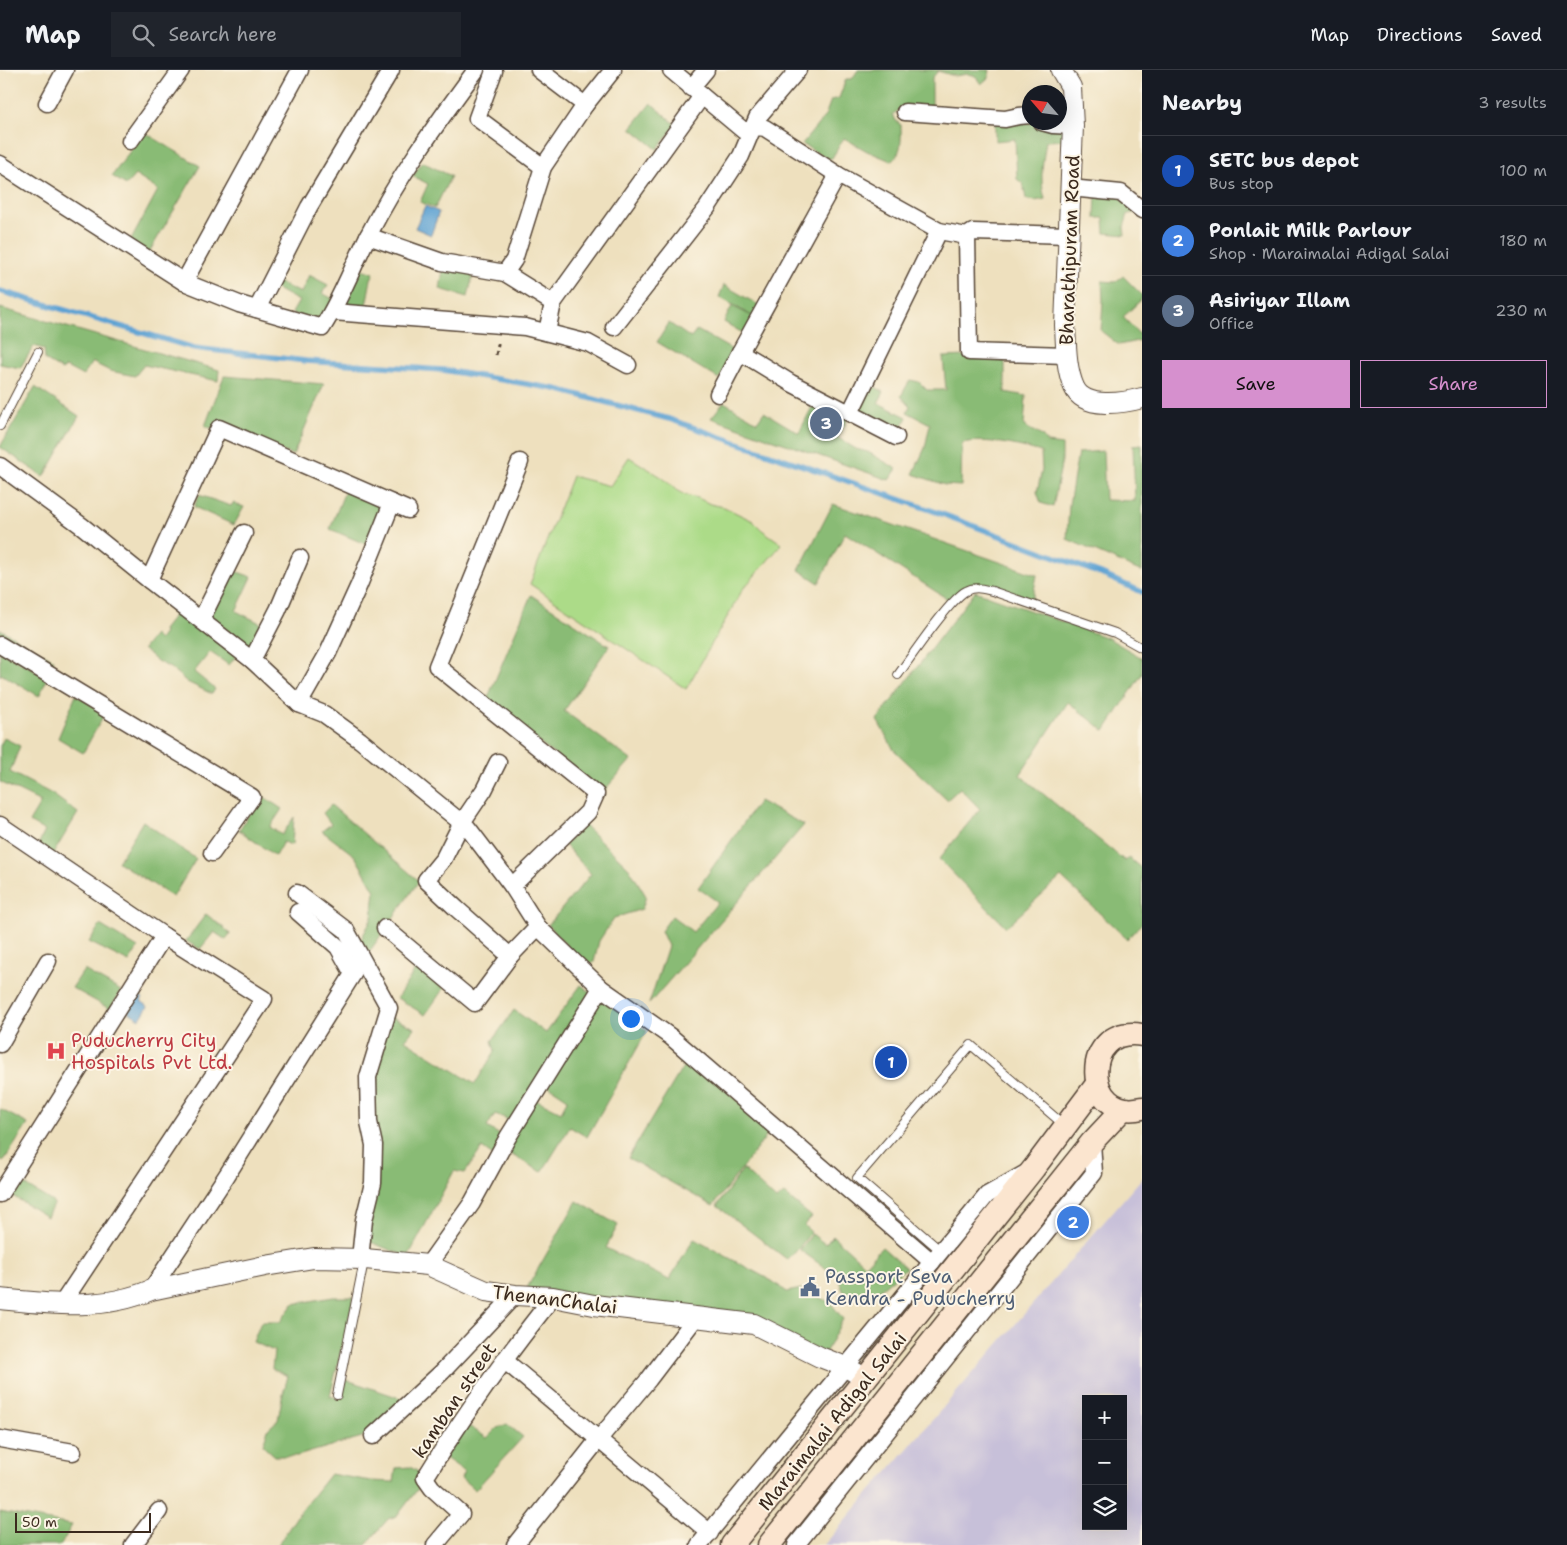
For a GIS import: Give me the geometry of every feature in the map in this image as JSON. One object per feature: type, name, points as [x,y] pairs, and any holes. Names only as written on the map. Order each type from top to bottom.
[{"type":"main road","points":[[1136,1111],[1112,1103],[1103,1095],[1097,1084],[1095,1073],[1097,1062],[1105,1047],[1118,1037],[1129,1034],[1141,1034]]},
{"type":"main road","name":"Maraimalai Adigal Salai","points":[[732,1545],[1034,1168],[1097,1084]]},
{"type":"main road","name":"Maraimalai Adigal Salai","points":[[769,1545],[833,1484],[1092,1142],[1136,1111]]},
{"type":"street","points":[[46,103],[65,70]]},
{"type":"street","points":[[130,141],[181,70]]},
{"type":"street","points":[[184,282],[300,70]]},
{"type":"street","points":[[257,309],[309,206],[391,70]]},
{"type":"street","points":[[0,164],[184,282],[239,304],[322,328],[332,312],[368,236],[405,169],[476,70]]},
{"type":"street","points":[[494,70],[477,118],[543,167]]},
{"type":"street","points":[[539,70],[585,105]]},
{"type":"street","points":[[505,273],[514,260],[543,167],[585,105],[613,70]]},
{"type":"street","points":[[671,70],[744,131],[754,124],[798,70]]},
{"type":"street","points":[[547,332],[552,302],[696,92],[706,70]]},
{"type":"street","name":"Bharathipuram Road","points":[[1061,70],[1071,87],[1073,126],[1064,326],[1066,355],[1074,388],[1084,397],[1104,404],[1127,402],[1142,398]]},
{"type":"street","points":[[905,112],[1005,119],[1022,116]]},
{"type":"street","points":[[754,124],[765,128],[838,175],[939,231],[966,236],[973,232],[1068,235]]},
{"type":"street","points":[[614,327],[707,208],[741,156],[754,124]]},
{"type":"street","points":[[1067,126],[1073,126]]},
{"type":"street","points":[[718,394],[838,175]]},
{"type":"street","points":[[1070,188],[1121,193],[1142,210]]},
{"type":"street","points":[[850,413],[939,231]]},
{"type":"street","points":[[368,236],[442,262],[505,273],[552,302]]},
{"type":"street","points":[[966,236],[969,352],[1066,355]]},
{"type":"street","points":[[332,312],[517,326],[588,343],[628,365]]},
{"type":"street","points":[[740,352],[791,383],[896,438]]},
{"type":"street","points":[[148,580],[219,428],[408,510]]},
{"type":"street","points":[[512,886],[588,812],[596,794],[437,666],[520,462]]},
{"type":"street","points":[[0,466],[82,526],[148,580],[252,660],[299,704],[324,714],[360,740],[468,828],[512,886],[538,927],[601,988],[671,1037],[937,1257]]},
{"type":"street","points":[[299,704],[328,653],[359,585],[392,503]]},
{"type":"street","points":[[201,620],[244,533]]},
{"type":"street","points":[[252,660],[278,610],[300,558]]},
{"type":"street","points":[[0,645],[252,797],[212,852]]},
{"type":"street","points":[[498,762],[484,790],[461,824],[444,858],[426,880],[510,956]]},
{"type":"street","points":[[0,826],[164,936],[264,999],[61,1305]]},
{"type":"street","points":[[297,893],[346,930],[389,1008],[368,1077],[369,1122],[374,1145],[372,1183],[364,1220],[362,1259]]},
{"type":"street","points":[[151,1290],[227,1175],[353,974],[338,947],[298,912]]},
{"type":"street","points":[[385,928],[475,1003],[510,956],[538,927]]},
{"type":"street","points":[[0,1194],[164,936]]},
{"type":"street","points":[[0,1044],[48,961]]},
{"type":"street","points":[[428,1265],[472,1203],[508,1137],[601,988]]},
{"type":"street","points":[[504,1360],[598,1440],[704,1539],[987,1195],[1034,1168]]},
{"type":"street","name":"ThenanChalai","points":[[0,1299],[61,1305],[94,1304],[126,1299],[151,1290],[265,1266],[314,1258],[362,1259],[428,1265],[486,1291],[553,1297],[594,1305],[754,1324],[820,1357],[846,1367],[866,1379]]},
{"type":"street","points":[[373,1436],[442,1372],[515,1295]]},
{"type":"street","name":"kamban street","points":[[435,1545],[461,1514],[432,1488],[425,1478],[456,1428],[504,1360],[553,1297]]},
{"type":"street","points":[[515,1545],[649,1379],[697,1316]]},
{"type":"street","points":[[0,1439],[73,1452]]},
{"type":"street","points":[[796,1545],[833,1484]]},
{"type":"street","points":[[133,1545],[159,1511]]},
{"type":"lane","points":[[0,426],[38,352]]},
{"type":"lane","points":[[898,675],[950,605],[965,591],[977,587],[1115,633],[1142,648]]},
{"type":"lane","points":[[937,1257],[857,1178],[971,1045],[1065,1126]]},
{"type":"lane","points":[[337,1395],[362,1259]]},
{"type":"shaded area","points":[[1142,1178],[1142,1545],[824,1545]]},
{"type":"green space","points":[[858,70],[990,70],[988,78],[981,84],[974,75],[955,76],[938,71],[932,78],[932,106],[902,108],[893,114],[896,121],[901,125],[901,140],[898,154],[891,161],[867,151],[844,138],[832,158],[828,159],[802,144],[825,116],[831,100],[839,98],[846,79],[852,79]]},
{"type":"green space","points":[[651,103],[676,125],[657,149],[631,128]]},
{"type":"green space","points":[[995,123],[1022,123],[1022,130],[1067,130],[1067,128],[1068,140],[1046,141],[1042,177],[1045,199],[1035,201],[1026,199],[1023,184],[1017,179],[1015,139],[995,141]]},
{"type":"green space","points":[[144,132],[200,166],[148,254],[130,242],[158,190],[135,175],[126,185],[112,176]]},
{"type":"green space","points":[[422,162],[451,176],[435,208],[420,202],[428,184],[413,176]]},
{"type":"green space","points":[[1096,193],[1121,195],[1140,212],[1128,214],[1124,227],[1125,235],[1105,233],[1104,218],[1095,218]]},
{"type":"green space","points":[[444,264],[474,270],[468,297],[440,289]]},
{"type":"green space","points":[[358,268],[374,273],[371,279],[365,311],[338,309]]},
{"type":"green space","points":[[309,275],[328,285],[322,293],[335,300],[322,325],[292,313],[299,301],[271,286],[273,280],[301,293]]},
{"type":"green space","points":[[1123,276],[1142,295],[1142,299],[1123,317],[1142,337],[1142,340],[1119,345],[1101,331],[1102,281],[1115,282]]},
{"type":"green space","points":[[724,285],[762,307],[746,335],[724,322],[732,306],[752,316],[719,297]]},
{"type":"green space","points":[[0,308],[219,370],[218,381],[144,365],[135,376],[110,371],[92,362],[83,376],[66,367],[62,370],[45,360],[44,349],[34,346],[20,368],[0,364]]},
{"type":"green space","points":[[669,323],[691,338],[697,330],[736,352],[719,379],[657,342]]},
{"type":"green space","points":[[968,356],[1005,361],[1005,392],[1026,396],[1024,426],[1042,436],[1047,443],[1062,445],[1062,460],[1053,507],[1041,503],[1037,492],[1042,470],[1041,452],[1022,447],[981,441],[962,443],[961,486],[945,485],[913,474],[925,448],[930,424],[907,412],[910,406],[901,396],[910,380],[919,382],[927,390],[946,390],[943,357]]},
{"type":"green space","points":[[224,376],[324,384],[293,455],[205,426]]},
{"type":"green space","points":[[868,383],[884,392],[878,403],[907,417],[898,436],[855,412]]},
{"type":"green space","points":[[35,387],[79,416],[44,477],[0,447]]},
{"type":"green space","points":[[816,399],[848,418],[838,438],[856,449],[868,452],[897,469],[889,480],[711,418],[724,402],[757,422],[764,412],[799,433]]},
{"type":"green space","points":[[1142,444],[1142,572],[1067,539],[1069,505],[1078,453],[1103,451],[1105,500],[1135,501],[1133,445]]},
{"type":"green space","points":[[629,457],[663,478],[676,490],[685,495],[724,507],[753,521],[782,544],[743,589],[686,689],[530,584],[572,476],[610,486]]},
{"type":"green space","points":[[345,491],[383,503],[365,544],[330,529]]},
{"type":"green space","points":[[199,495],[231,506],[233,503],[244,507],[234,525],[194,507]]},
{"type":"green space","points":[[833,504],[1037,575],[1032,601],[974,584],[949,600],[845,533],[819,583],[799,570]]},
{"type":"green space","points":[[229,569],[252,577],[236,611],[266,626],[256,650],[224,628],[207,613]]},
{"type":"green space","points":[[975,591],[1108,638],[1142,658],[1142,674],[1105,731],[1068,702],[1020,775],[1125,861],[1129,858],[1142,869],[1142,923],[1127,939],[1061,877],[1006,927],[939,859],[980,809],[960,788],[947,800],[894,750],[877,720]]},
{"type":"green space","points":[[531,595],[609,646],[564,711],[631,760],[603,792],[486,702]]},
{"type":"green space","points":[[176,607],[237,655],[229,665],[210,652],[194,672],[215,689],[212,694],[187,682],[143,649],[154,635],[159,640],[164,633],[163,630],[174,616],[172,611]]},
{"type":"green space","points":[[0,629],[54,660],[48,671],[0,640]]},
{"type":"green space","points":[[0,651],[48,677],[39,696],[1,674],[0,676]]},
{"type":"green space","points":[[76,695],[105,713],[83,753],[58,738]]},
{"type":"green space","points":[[4,738],[20,746],[10,772],[52,794],[78,813],[53,854],[38,845],[45,831],[29,822],[41,802],[0,782],[0,746]]},
{"type":"green space","points":[[261,795],[282,809],[270,827],[282,835],[294,817],[292,845],[283,842],[275,856],[239,830]]},
{"type":"green space","points":[[759,801],[804,825],[649,1004],[668,946],[661,931],[672,916],[693,932],[718,902],[698,888]]},
{"type":"green space","points":[[331,805],[419,881],[367,955],[358,945],[372,918],[375,891],[355,856],[322,831],[331,824],[323,813]]},
{"type":"green space","points":[[143,821],[196,859],[173,897],[118,862]]},
{"type":"green space","points":[[583,824],[629,868],[646,896],[642,909],[614,918],[599,941],[594,962],[586,967],[548,925],[591,874],[565,845]]},
{"type":"green space","points":[[206,914],[230,933],[226,940],[214,932],[200,949],[186,941]]},
{"type":"green space","points":[[100,925],[138,948],[129,962],[89,942]]},
{"type":"green space","points":[[417,967],[444,988],[425,1015],[397,998]]},
{"type":"green space","points":[[84,970],[121,991],[110,1009],[72,988]]},
{"type":"green space","points":[[581,985],[594,995],[514,1122],[495,1114],[487,1127],[505,1138],[493,1156],[482,1148],[465,1173],[454,1171],[408,1257],[365,1240],[370,1076],[388,1016],[415,1028],[405,1040],[475,1084],[495,1051],[492,1041],[514,1010],[546,1033]]},
{"type":"green space","points":[[600,998],[647,1031],[587,1137],[570,1127],[542,1172],[503,1150],[533,1098],[561,1112],[568,1099],[547,1085]]},
{"type":"green space","points":[[689,1057],[771,1130],[713,1206],[628,1158]]},
{"type":"green space","points":[[0,1109],[28,1124],[3,1162],[0,1160]]},
{"type":"green space","points":[[743,1169],[776,1200],[784,1194],[812,1217],[804,1225],[811,1232],[788,1260],[717,1206]]},
{"type":"green space","points":[[14,1178],[54,1203],[47,1217],[6,1192]]},
{"type":"green space","points":[[577,1201],[618,1225],[606,1248],[669,1280],[694,1239],[772,1281],[787,1292],[801,1289],[830,1302],[843,1319],[823,1357],[766,1328],[527,1288]]},
{"type":"green space","points":[[812,1234],[825,1244],[833,1236],[865,1265],[882,1247],[906,1268],[865,1302],[843,1291],[838,1277],[800,1250]]},
{"type":"green space","points":[[333,1297],[354,1297],[330,1396],[340,1399],[347,1380],[406,1400],[362,1437],[297,1456],[275,1456],[263,1445],[268,1429],[278,1420],[288,1376],[272,1369],[274,1351],[253,1342],[261,1322],[280,1322],[293,1304]]},
{"type":"green space","points":[[464,1423],[487,1438],[497,1428],[507,1424],[523,1437],[475,1490],[461,1478],[464,1471],[444,1457]]},
{"type":"green space","points":[[410,1467],[422,1474],[421,1485],[397,1516],[388,1519],[366,1545],[278,1545],[299,1513],[330,1474],[371,1481],[394,1482],[396,1468]]},
{"type":"green space","points":[[0,1512],[72,1525],[61,1545],[0,1545]]},
{"type":"water","points":[[425,206],[439,212],[431,235],[415,228]]},
{"type":"water","points":[[134,993],[143,998],[141,1001],[148,1006],[140,1019],[124,1009]]},
{"type":"waterway","points":[[0,291],[194,348],[306,361],[443,370],[556,389],[669,419],[942,514],[1101,574],[1142,592]]},
{"type":"place","name":"Asiriyar Illam","points":[[826,423]]},
{"type":"place","name":"Puducherry City Hospitals Pvt Ltd.","points":[[56,1051]]},
{"type":"place","name":"SETC bus depot","points":[[891,1062]]},
{"type":"place","name":"Ponlait Milk Parlour","points":[[1073,1222]]},
{"type":"place","name":"Passport Seva Kendra - Puducherry","points":[[810,1287]]}]
